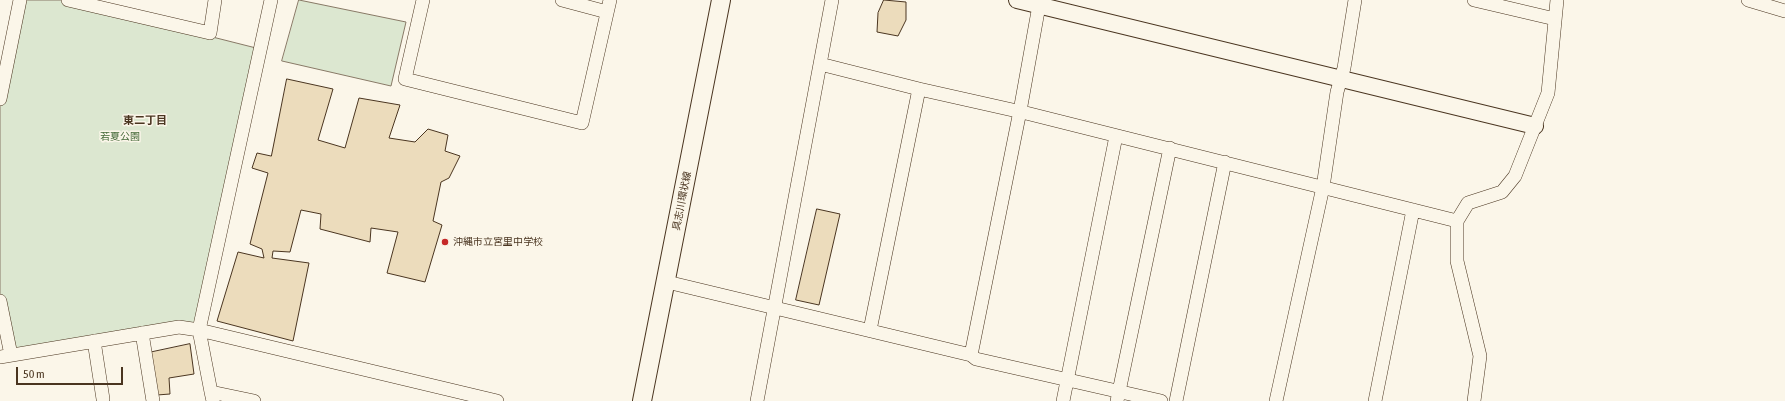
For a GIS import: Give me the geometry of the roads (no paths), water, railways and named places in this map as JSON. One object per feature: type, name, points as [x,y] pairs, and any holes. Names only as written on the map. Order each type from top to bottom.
[{"type":"main road","name":"具志川環状線","points":[[642,401],[667,282],[721,0]]},
{"type":"street","points":[[1,91],[20,0]]},
{"type":"street","points":[[68,0],[210,33],[215,0]]},
{"type":"street","points":[[254,401],[212,396],[199,330],[271,0]]},
{"type":"street","points":[[423,0],[405,79],[582,123],[609,6],[562,0]]},
{"type":"street","points":[[757,401],[832,0]]},
{"type":"street","points":[[1017,0],[1039,3],[1535,126]]},
{"type":"street","points":[[1276,401],[1323,187],[1337,92],[1341,79],[1354,0]]},
{"type":"street","points":[[1474,0],[1555,19]]},
{"type":"street","points":[[1474,401],[1480,356],[1458,261],[1457,221],[1468,203],[1502,192],[1515,176],[1548,93],[1557,0]]},
{"type":"street","points":[[1748,0],[1785,11]]},
{"type":"street","points":[[971,355],[1020,111],[1039,3]]},
{"type":"street","points":[[820,64],[919,89],[1020,111],[1457,221]]},
{"type":"street","points":[[870,330],[919,89]]},
{"type":"street","points":[[1063,401],[1116,136]]},
{"type":"street","points":[[1118,396],[1170,148]]},
{"type":"street","points":[[1176,401],[1225,162]]},
{"type":"street","points":[[1375,401],[1413,210]]},
{"type":"street","points":[[667,282],[971,355],[976,359],[1067,379],[1118,396],[1161,401]]},
{"type":"street","points":[[0,301],[6,356],[179,327],[199,330],[497,401]]},
{"type":"street","points":[[142,334],[153,401]]},
{"type":"street","points":[[94,342],[100,400]]},
{"type":"place","name":"沖縄市立宮里中学校","points":[[445,242]]},
{"type":"district","name":"東二丁目","points":[[145,121]]},
{"type":"park label","name":"若夏公園","points":[[120,137]]}]
